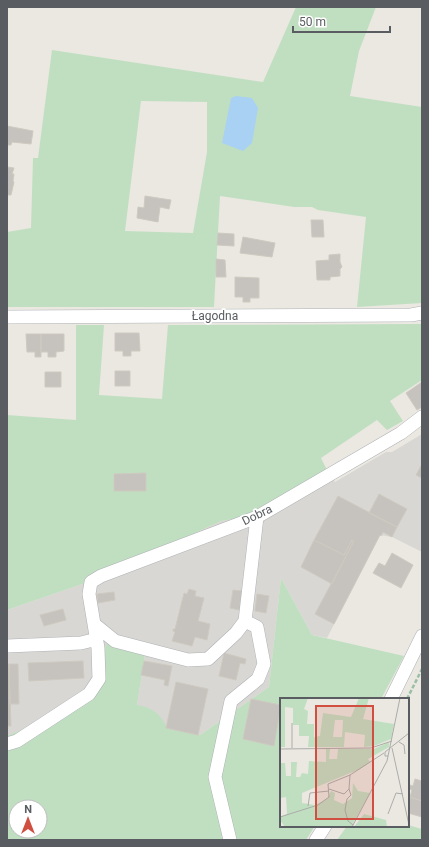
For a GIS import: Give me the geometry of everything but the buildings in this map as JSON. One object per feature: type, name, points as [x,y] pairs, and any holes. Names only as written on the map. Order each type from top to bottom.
[{"type":"street","name":"Łagodna","points":[[7,317],[403,315],[422,313]]},
{"type":"street","name":"Dobra","points":[[94,624],[90,594],[91,582],[101,576],[256,517],[401,433],[422,417]]},
{"type":"street","points":[[94,624],[115,641],[188,660],[208,659],[236,633],[245,621],[256,517]]},
{"type":"street","points":[[230,840],[215,777],[232,701],[258,679],[264,664],[256,627],[245,621]]},
{"type":"street","points":[[7,744],[17,741],[89,694],[99,679],[94,624]]},
{"type":"street","points":[[391,698],[422,636]]},
{"type":"street","points":[[7,646],[82,643],[96,639]]},
{"type":"street","points":[[316,840],[324,827]]},
{"type":"path","points":[[408,698],[422,669]]},
{"type":"shaded area","points":[[422,434],[422,552],[392,537],[380,535],[327,638],[312,635],[281,578],[269,687],[200,735],[166,728],[137,705],[146,649],[96,673],[80,694],[47,719],[7,736],[7,610],[94,580],[221,521],[245,517],[327,470],[335,482],[386,452],[392,452]]},
{"type":"green space","points":[[296,7],[376,7],[359,51],[350,96],[422,107],[422,303],[357,307],[366,217],[318,210],[312,207],[294,207],[220,196],[214,307],[7,307],[7,232],[31,228],[33,158],[38,158],[52,50],[263,82]],"holes":[[[141,101],[207,102],[207,152],[193,233],[125,231]]]},
{"type":"green space","points":[[422,324],[422,380],[390,401],[403,421],[387,430],[377,420],[321,458],[327,470],[245,517],[221,521],[94,580],[7,610],[7,415],[76,420],[76,325],[104,325],[99,395],[162,399],[168,325]]},
{"type":"green space","points":[[281,578],[312,635],[404,656],[382,698],[280,698],[280,827],[314,827],[306,840],[7,840],[7,736],[45,719],[69,704],[79,695],[96,673],[110,635],[146,649],[137,705],[152,709],[159,715],[167,728],[200,735],[269,687]]},
{"type":"green space","points":[[409,825],[422,829],[422,840],[337,840],[346,827],[409,827]]},
{"type":"water","points":[[236,96],[252,98],[258,108],[252,143],[243,151],[222,143],[231,98]]}]
